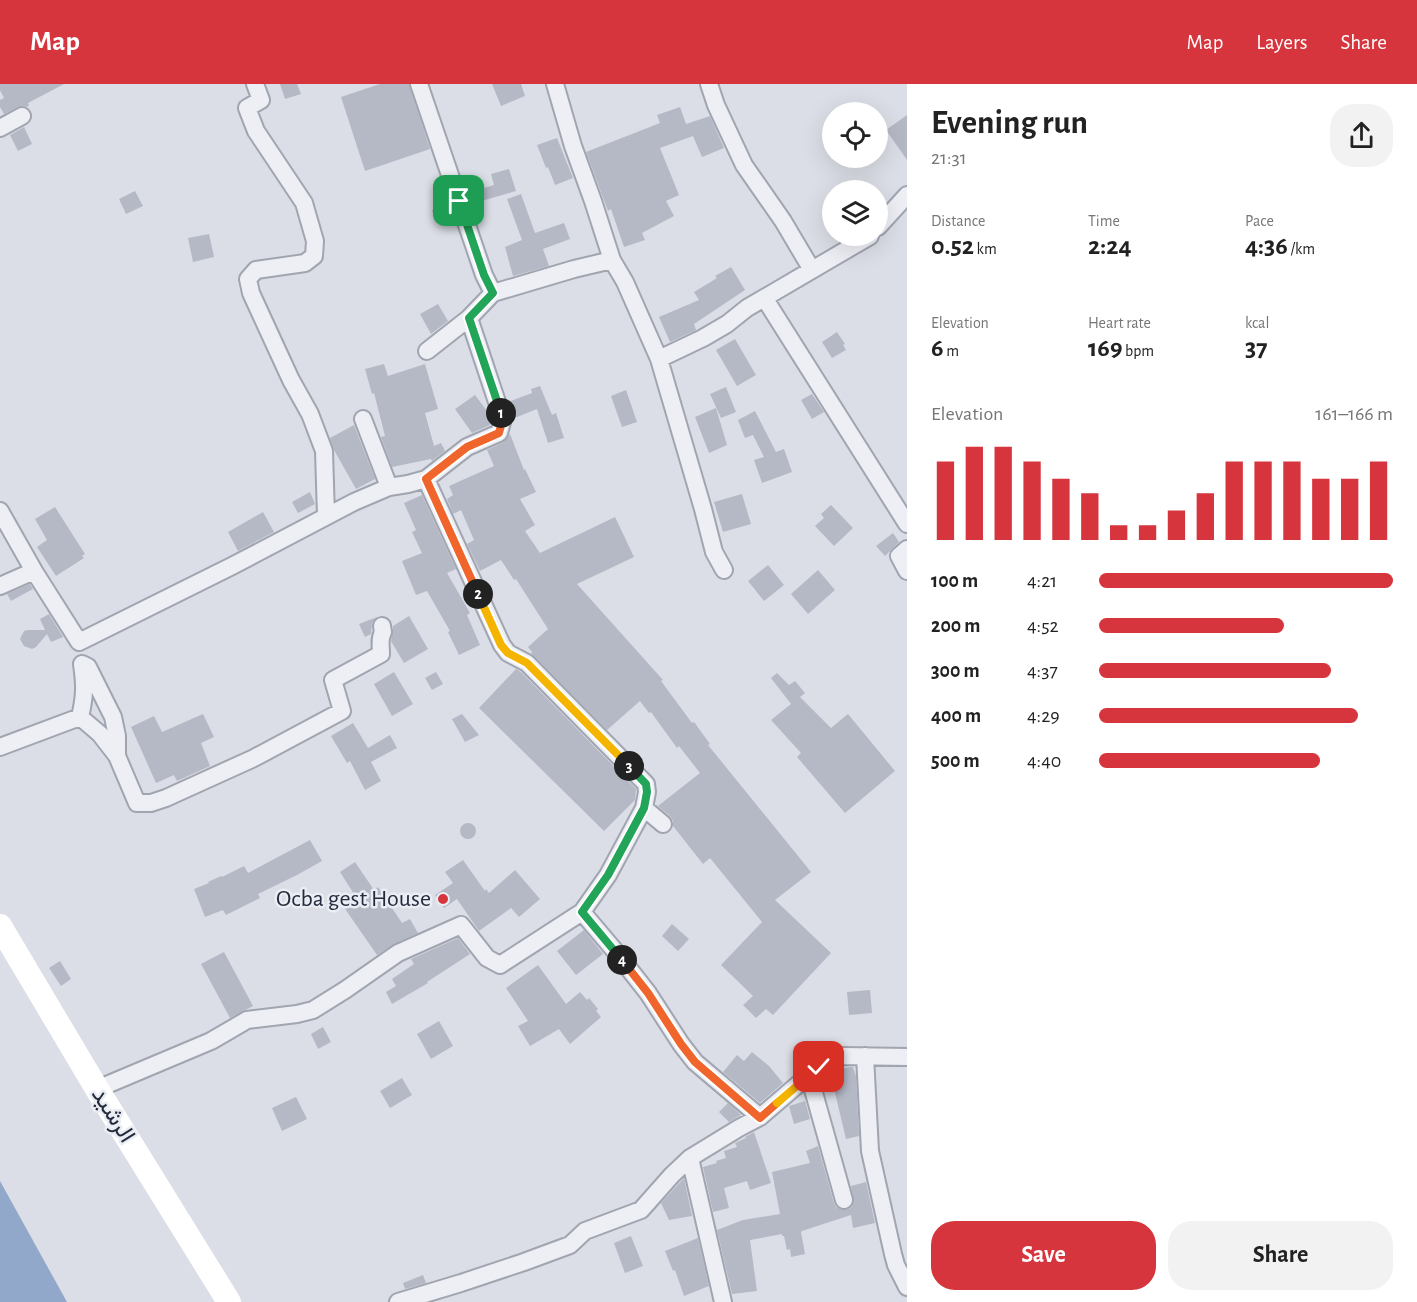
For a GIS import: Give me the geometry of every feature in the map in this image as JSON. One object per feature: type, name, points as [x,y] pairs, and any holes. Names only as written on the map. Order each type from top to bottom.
[{"type":"main road","name":"الرشيد","points":[[0,926],[97,1089],[229,1302]]},
{"type":"street","points":[[255,84],[261,100],[247,108],[256,131],[304,202],[315,242],[314,256],[305,263],[256,270],[248,279],[251,293],[291,380],[310,414],[324,451],[326,516]]},
{"type":"street","points":[[419,84],[484,275],[493,293]]},
{"type":"street","points":[[555,84],[573,147],[612,260],[625,282],[658,359],[714,552],[724,570]]},
{"type":"street","points":[[709,84],[744,165],[783,221],[812,270]]},
{"type":"street","points":[[0,128],[22,116]]},
{"type":"street","points":[[888,216],[907,195]]},
{"type":"street","points":[[658,359],[719,329],[747,309],[853,246]]},
{"type":"street","points":[[427,351],[469,318],[493,293],[612,260]]},
{"type":"street","points":[[765,298],[907,524]]},
{"type":"street","points":[[79,642],[354,502],[389,487],[426,479],[467,447],[499,433],[502,422],[501,414],[469,318]]},
{"type":"street","points":[[363,419],[389,487]]},
{"type":"street","points":[[97,1089],[212,1041],[248,1020],[313,1010],[398,953],[461,925],[487,958],[500,965],[582,912],[608,875],[644,808],[646,784],[527,663],[508,653],[501,645],[426,479]]},
{"type":"street","points":[[0,511],[34,571],[79,642],[85,685],[80,717]]},
{"type":"street","points":[[907,549],[899,556],[907,571]]},
{"type":"street","points":[[0,586],[34,571]]},
{"type":"street","points":[[80,717],[100,734],[117,756],[137,803],[166,798],[254,758],[342,711],[333,680],[381,654],[382,626]]},
{"type":"street","points":[[82,664],[88,667],[113,717],[117,736],[117,756]]},
{"type":"street","points":[[0,747],[80,717]]},
{"type":"street","points":[[644,808],[663,824]]},
{"type":"street","points":[[582,912],[648,993],[695,1062],[760,1118]]},
{"type":"street","points":[[398,1302],[570,1245],[585,1231],[641,1210],[690,1158],[760,1118],[829,1060],[843,1056],[907,1057]]},
{"type":"street","points":[[865,1056],[870,1151],[893,1254],[907,1287]]},
{"type":"street","points":[[809,1075],[844,1200]]},
{"type":"street","points":[[690,1158],[723,1302]]},
{"type":"water","points":[[0,1181],[67,1302],[0,1302]]},
{"type":"building","points":[[0,84],[64,84],[28,103],[27,107],[18,107],[4,114],[0,107],[0,100],[4,98]]},
{"type":"building","points":[[280,84],[297,84],[301,94],[285,99]]},
{"type":"building","points":[[380,84],[409,84],[430,149],[365,171],[341,97]]},
{"type":"building","points":[[492,84],[521,84],[525,96],[501,106]]},
{"type":"building","points":[[680,107],[686,124],[710,116],[724,148],[702,157],[693,136],[660,148],[679,195],[666,201],[674,216],[642,233],[645,240],[624,247],[611,209],[608,211],[586,152],[660,123],[657,115]]},
{"type":"building","points":[[907,115],[907,160],[888,133],[888,129]]},
{"type":"building","points":[[24,127],[32,144],[18,151],[10,135]]},
{"type":"building","points":[[557,138],[573,178],[555,185],[537,145]]},
{"type":"building","points":[[509,169],[516,191],[471,204],[467,193],[494,185],[491,174]]},
{"type":"building","points":[[444,189],[454,219],[436,223],[432,210],[438,208],[433,193]]},
{"type":"building","points":[[135,191],[143,206],[126,214],[119,199]]},
{"type":"building","points":[[521,194],[535,233],[564,223],[570,239],[543,249],[549,266],[513,276],[505,247],[522,240],[507,199]]},
{"type":"building","points":[[209,234],[214,257],[193,262],[188,238]]},
{"type":"building","points":[[731,267],[745,290],[694,324],[696,330],[670,342],[659,317],[699,300],[694,292]]},
{"type":"building","points":[[438,304],[448,321],[431,334],[420,314]]},
{"type":"building","points":[[837,332],[846,350],[832,358],[822,342]]},
{"type":"building","points":[[735,339],[756,375],[737,386],[716,350]]},
{"type":"building","points":[[384,364],[388,376],[425,364],[438,409],[425,413],[434,446],[441,443],[445,451],[432,461],[431,459],[392,467],[381,437],[385,436],[365,369]]},
{"type":"building","points":[[540,386],[552,415],[556,413],[564,438],[548,443],[537,409],[512,419],[508,402],[532,393],[531,389]]},
{"type":"building","points":[[726,387],[736,412],[721,418],[710,394]]},
{"type":"building","points":[[626,390],[637,422],[622,427],[611,396]]},
{"type":"building","points":[[812,394],[824,412],[812,419],[801,400]]},
{"type":"building","points":[[475,395],[487,411],[489,410],[491,421],[490,425],[472,433],[455,409]]},
{"type":"building","points":[[716,408],[727,445],[709,453],[695,417]]},
{"type":"building","points":[[755,411],[776,452],[784,449],[792,472],[762,483],[754,460],[764,457],[753,435],[745,438],[738,420]]},
{"type":"building","points":[[354,425],[375,479],[356,489],[334,450],[330,438]]},
{"type":"building","points":[[510,434],[524,470],[536,492],[520,499],[535,525],[525,531],[540,553],[615,517],[634,557],[577,584],[663,680],[661,681],[710,744],[708,745],[811,872],[775,900],[831,953],[773,1015],[766,1009],[756,1018],[743,1005],[753,996],[721,965],[762,922],[710,858],[703,864],[673,826],[670,816],[658,806],[700,773],[640,701],[607,730],[531,653],[528,647],[548,629],[501,560],[480,571],[467,544],[474,540],[461,510],[453,514],[447,499],[453,495],[449,486],[494,466],[487,450],[504,442]]},
{"type":"building","points":[[310,492],[315,504],[298,513],[292,502]]},
{"type":"building","points":[[742,494],[751,524],[723,532],[714,502]]},
{"type":"building","points":[[422,495],[456,569],[447,573],[470,613],[467,615],[480,645],[459,655],[448,632],[450,631],[427,591],[416,595],[402,561],[422,553],[412,532],[416,530],[404,503]]},
{"type":"building","points":[[831,505],[853,528],[834,546],[815,526],[824,518],[821,514]]},
{"type":"building","points":[[55,507],[85,554],[82,556],[84,558],[56,576],[37,547],[47,540],[35,519]]},
{"type":"building","points":[[263,512],[274,532],[238,551],[228,532]]},
{"type":"building","points":[[893,533],[899,542],[885,556],[876,546]]},
{"type":"building","points":[[768,565],[784,585],[764,601],[748,581]]},
{"type":"building","points":[[818,570],[835,590],[808,614],[791,594]]},
{"type":"building","points":[[30,584],[33,589],[11,601],[7,594]]},
{"type":"building","points":[[49,614],[63,637],[51,642],[47,634],[36,647],[32,649],[24,646],[20,639],[24,631],[45,630],[40,619]]},
{"type":"building","points":[[409,616],[428,649],[404,663],[391,641],[393,626]]},
{"type":"building","points":[[377,617],[372,623],[371,634],[365,637],[359,624]]},
{"type":"building","points":[[516,669],[636,789],[635,800],[604,831],[479,708]]},
{"type":"building","points":[[394,672],[413,704],[392,716],[374,684]]},
{"type":"building","points":[[436,672],[443,684],[432,690],[425,678]]},
{"type":"building","points":[[777,673],[789,685],[795,681],[805,693],[800,697],[831,728],[848,714],[895,771],[845,813],[797,757],[801,753],[771,720],[791,704],[771,678]]},
{"type":"building","points":[[203,714],[214,737],[201,743],[210,766],[177,781],[174,775],[156,783],[131,727],[154,716],[162,732]]},
{"type":"building","points":[[462,714],[479,735],[465,742],[452,719]]},
{"type":"building","points":[[353,723],[368,748],[390,735],[397,748],[371,762],[381,781],[365,790],[350,761],[347,763],[331,736]]},
{"type":"building","points":[[468,823],[476,831],[468,839],[460,831]]},
{"type":"building","points":[[310,840],[322,861],[258,894],[260,898],[226,915],[223,910],[205,917],[194,889],[244,866],[248,873]]},
{"type":"building","points":[[463,860],[485,891],[486,889],[489,893],[515,870],[540,899],[519,917],[511,908],[479,931],[457,899],[444,908],[435,895],[453,883],[445,872]]},
{"type":"building","points":[[355,862],[374,890],[378,887],[402,923],[410,919],[418,933],[377,955],[341,903],[354,894],[340,872]]},
{"type":"building","points":[[672,924],[689,939],[678,951],[662,936]]},
{"type":"building","points":[[584,930],[603,954],[576,975],[557,951]]},
{"type":"building","points":[[458,938],[470,954],[392,1004],[386,992],[396,986],[392,979],[414,964],[411,959]]},
{"type":"building","points":[[224,952],[253,1006],[230,1018],[201,964]]},
{"type":"building","points":[[60,961],[71,979],[61,986],[49,968]]},
{"type":"building","points":[[538,965],[566,1004],[580,992],[587,1000],[589,998],[598,1009],[596,1011],[601,1017],[570,1044],[559,1029],[530,1046],[518,1026],[528,1021],[506,988]]},
{"type":"building","points":[[870,990],[872,1013],[849,1015],[847,992]]},
{"type":"building","points":[[439,1021],[453,1046],[431,1059],[417,1034]]},
{"type":"building","points":[[323,1027],[331,1042],[318,1049],[311,1034]]},
{"type":"building","points":[[752,1052],[769,1066],[783,1083],[760,1103],[723,1072],[737,1055],[744,1061]]},
{"type":"building","points":[[853,1067],[856,1076],[859,1136],[846,1139],[830,1072]]},
{"type":"building","points":[[402,1078],[412,1095],[390,1108],[380,1091]]},
{"type":"building","points":[[296,1097],[307,1119],[282,1131],[272,1108]]},
{"type":"building","points":[[805,1101],[810,1119],[794,1124],[789,1106]]},
{"type":"building","points":[[728,1103],[741,1115],[729,1122],[719,1112]]},
{"type":"building","points":[[754,1132],[771,1183],[750,1190],[747,1181],[724,1188],[729,1208],[713,1212],[703,1167],[726,1158],[724,1151],[737,1147],[735,1143]]},
{"type":"building","points":[[818,1146],[836,1207],[842,1210],[851,1208],[854,1202],[851,1186],[866,1182],[875,1223],[853,1228],[851,1215],[802,1231],[805,1254],[791,1257],[790,1249],[787,1250],[782,1234],[750,1240],[757,1291],[732,1294],[717,1230],[743,1220],[780,1214],[772,1172],[810,1163],[806,1151]]},
{"type":"building","points":[[684,1178],[692,1216],[669,1220],[661,1203]]},
{"type":"building","points":[[631,1236],[643,1266],[625,1273],[614,1243]]},
{"type":"building","points":[[698,1238],[709,1286],[684,1296],[675,1270],[673,1271],[665,1251]]},
{"type":"building","points":[[423,1275],[426,1283],[405,1289],[403,1283]]},
{"type":"place","name":"Ocba gest House","points":[[443,899]]},
{"type":"route","points":[[459,201],[484,275],[493,293],[469,318],[502,422],[499,433],[467,447],[426,479],[501,645],[508,653],[527,663],[646,784],[644,808],[608,875],[582,912],[648,993],[695,1062],[760,1118],[819,1067]]}]
